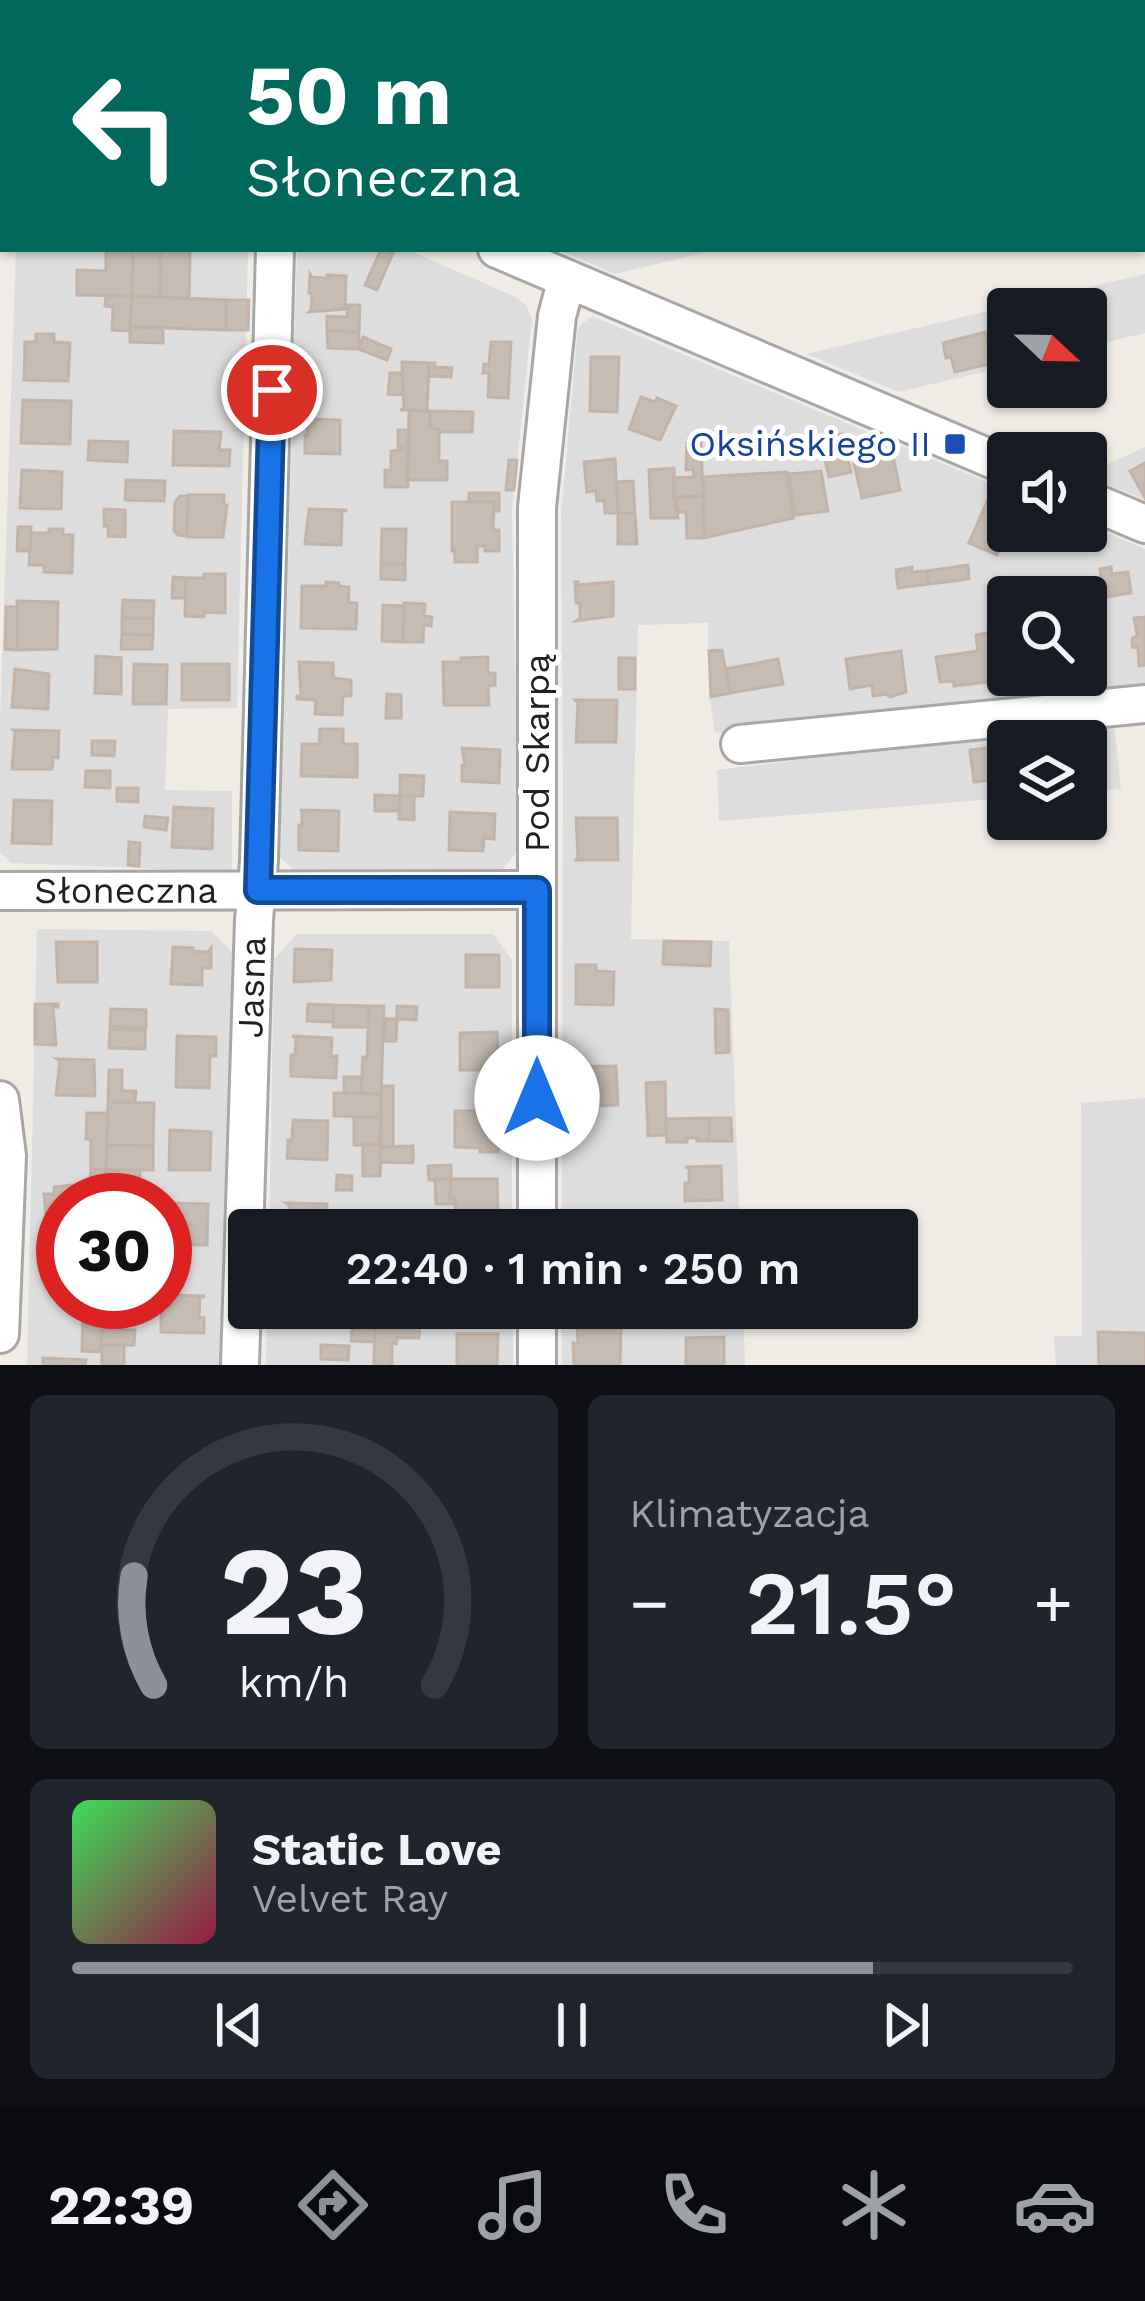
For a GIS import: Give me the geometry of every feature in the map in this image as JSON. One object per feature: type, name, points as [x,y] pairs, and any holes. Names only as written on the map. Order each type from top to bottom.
[{"type":"street","name":"Jasna","points":[[240,1365],[275,252]]},
{"type":"street","points":[[504,252],[987,457]]},
{"type":"street","name":"Pod Skarpą","points":[[537,1209],[538,507],[557,316],[567,279]]},
{"type":"street","points":[[1107,508],[1145,524]]},
{"type":"street","points":[[740,743],[1145,704]]},
{"type":"street","name":"Słoneczna","points":[[0,891],[537,890]]},
{"type":"street","points":[[0,1100],[7,1156],[0,1334]]},
{"type":"street","points":[[537,1329],[537,1365]]},
{"type":"shaded area","points":[[16,252],[248,252],[237,708],[168,709],[165,790],[232,791],[232,872],[11,863],[0,852]]},
{"type":"shaded area","points":[[297,252],[413,252],[516,297],[527,306],[532,320],[512,510],[519,849],[499,873],[297,873],[280,857]]},
{"type":"shaded area","points":[[563,252],[707,252],[615,274]]},
{"type":"shaded area","points":[[1145,274],[1145,333],[1107,342],[1107,288],[1086,288]]},
{"type":"shaded area","points":[[987,311],[987,371],[899,392],[806,354]]},
{"type":"shaded area","points":[[592,316],[987,482],[987,552],[1107,552],[1107,533],[1145,549],[1145,687],[1107,691],[1107,576],[987,576],[987,696],[1061,696],[715,733],[708,623],[638,625],[631,939],[729,941],[739,1209],[562,1209],[561,514],[578,327]]},
{"type":"shaded area","points":[[1145,447],[1145,500],[1107,484],[1107,464]]},
{"type":"shaded area","points":[[1114,721],[1121,789],[1107,790],[1107,722]]},
{"type":"shaded area","points":[[987,737],[987,800],[719,821],[717,770]]},
{"type":"shaded area","points":[[37,929],[211,931],[232,952],[221,1365],[27,1365]]},
{"type":"shaded area","points":[[297,934],[493,934],[512,960],[512,1209],[269,1209],[274,959]]},
{"type":"shaded area","points":[[1145,1098],[1145,1365],[1056,1365],[1054,1336],[1082,1336],[1081,1103]]},
{"type":"shaded area","points":[[267,1329],[513,1329],[513,1365],[266,1365]]},
{"type":"shaded area","points":[[562,1329],[744,1329],[745,1365],[562,1365]]},
{"type":"building","points":[[106,252],[133,252],[132,296],[77,295],[77,270],[106,271]]},
{"type":"building","points":[[133,252],[161,252],[160,297],[132,296]]},
{"type":"building","points":[[161,252],[190,252],[189,298],[160,297]]},
{"type":"building","points":[[380,252],[393,253],[377,290],[365,285]]},
{"type":"building","points":[[310,274],[346,276],[345,309],[309,312]]},
{"type":"building","points":[[106,296],[132,296],[130,331],[112,330],[113,307],[105,306]]},
{"type":"building","points":[[132,296],[226,300],[226,330],[130,327]]},
{"type":"building","points":[[226,300],[249,300],[248,330],[226,330]]},
{"type":"building","points":[[348,305],[360,305],[359,332],[327,331],[327,316],[347,317]]},
{"type":"building","points":[[130,327],[163,327],[163,343],[130,342]]},
{"type":"building","points":[[327,331],[359,332],[358,349],[328,348]]},
{"type":"building","points":[[985,332],[987,364],[955,372],[943,343]]},
{"type":"building","points":[[36,334],[54,334],[54,342],[70,343],[68,381],[24,380],[25,342],[36,342]]},
{"type":"building","points":[[363,337],[391,349],[387,360],[358,349]]},
{"type":"building","points":[[491,342],[511,342],[508,398],[488,397],[489,373],[483,373],[484,364],[489,365]]},
{"type":"building","points":[[591,357],[619,357],[617,412],[590,411]]},
{"type":"building","points":[[402,362],[429,363],[427,411],[400,410],[404,409]]},
{"type":"building","points":[[429,363],[452,368],[451,377],[429,376]]},
{"type":"building","points":[[390,373],[402,373],[404,395],[388,394]]},
{"type":"building","points":[[641,397],[676,406],[660,440],[629,429]]},
{"type":"building","points":[[23,400],[71,401],[70,444],[21,443]]},
{"type":"building","points":[[409,410],[430,411],[430,428],[439,429],[439,461],[447,461],[447,480],[407,480]]},
{"type":"building","points":[[430,411],[473,412],[472,432],[430,428]]},
{"type":"building","points":[[306,419],[340,420],[340,454],[305,453]]},
{"type":"building","points":[[398,430],[409,430],[408,487],[385,487],[391,451],[401,450]]},
{"type":"building","points":[[174,431],[221,432],[219,450],[230,450],[229,466],[173,465]]},
{"type":"building","points":[[842,434],[851,472],[829,477],[820,438]]},
{"type":"building","points":[[89,441],[128,442],[127,462],[88,460]]},
{"type":"building","points":[[687,443],[701,443],[703,496],[674,497],[673,478],[694,477],[693,469],[686,470]]},
{"type":"building","points":[[893,456],[900,490],[862,498],[854,464]]},
{"type":"building","points":[[615,459],[618,513],[605,513],[604,500],[597,501],[596,491],[587,492],[584,462]]},
{"type":"building","points":[[509,460],[517,460],[514,490],[506,490]]},
{"type":"building","points":[[1145,463],[1145,498],[1130,471]]},
{"type":"building","points":[[674,468],[678,518],[651,518],[649,470]]},
{"type":"building","points":[[22,470],[62,472],[61,509],[20,508]]},
{"type":"building","points":[[821,471],[828,511],[795,515],[788,474]]},
{"type":"building","points":[[787,472],[793,518],[704,538],[703,477]]},
{"type":"building","points":[[126,480],[165,481],[164,501],[125,500]]},
{"type":"building","points":[[633,481],[635,513],[618,513],[617,482]]},
{"type":"building","points":[[469,493],[499,493],[499,511],[494,511],[494,502],[469,502]]},
{"type":"building","points":[[188,495],[224,495],[223,537],[187,537]]},
{"type":"building","points":[[188,496],[187,536],[174,531],[175,502]]},
{"type":"building","points":[[703,496],[704,538],[687,538],[686,512],[678,512],[676,498]]},
{"type":"building","points":[[452,502],[494,502],[493,530],[499,530],[499,551],[477,546],[477,562],[455,562]]},
{"type":"building","points":[[987,502],[987,551],[969,543]]},
{"type":"building","points":[[104,509],[125,510],[125,537],[108,536]]},
{"type":"building","points":[[309,509],[347,510],[342,512],[341,545],[305,544]]},
{"type":"building","points":[[618,513],[635,513],[637,544],[618,544]]},
{"type":"building","points":[[18,527],[31,527],[30,551],[17,551]]},
{"type":"building","points":[[49,529],[73,535],[72,573],[44,572],[44,565],[29,565],[31,533],[49,533]]},
{"type":"building","points":[[382,529],[406,529],[405,564],[381,564]]},
{"type":"building","points":[[381,564],[405,564],[405,580],[381,579]]},
{"type":"building","points":[[968,565],[969,579],[929,584],[927,571]]},
{"type":"building","points":[[912,567],[912,572],[927,571],[929,584],[898,588],[896,570]]},
{"type":"building","points":[[1111,567],[1112,574],[1128,572],[1131,593],[1107,597],[1107,576],[1101,576],[1100,569]]},
{"type":"building","points":[[204,574],[225,574],[225,613],[185,616],[186,578],[204,578]]},
{"type":"building","points":[[173,577],[186,578],[185,598],[172,598]]},
{"type":"building","points":[[326,582],[349,587],[348,602],[357,603],[356,629],[301,628],[302,586],[326,586]]},
{"type":"building","points":[[575,582],[613,582],[613,616],[576,621],[580,603],[576,603]]},
{"type":"building","points":[[123,600],[154,601],[153,618],[122,618]]},
{"type":"building","points":[[17,601],[58,602],[57,649],[17,650]]},
{"type":"building","points":[[404,603],[425,604],[424,616],[432,617],[431,626],[424,625],[423,642],[403,642]]},
{"type":"building","points":[[383,605],[404,606],[403,642],[382,641]]},
{"type":"building","points":[[6,607],[17,607],[17,650],[5,649]]},
{"type":"building","points":[[1145,617],[1145,665],[1139,666],[1138,648],[1132,647],[1137,635],[1134,618]]},
{"type":"building","points":[[122,618],[153,618],[153,635],[122,634]]},
{"type":"building","points":[[987,633],[987,682],[954,686],[954,681],[940,682],[936,657],[978,651],[976,635]]},
{"type":"building","points":[[122,634],[153,635],[152,649],[121,649]]},
{"type":"building","points":[[722,650],[730,693],[711,697],[709,651]]},
{"type":"building","points":[[901,651],[906,692],[890,697],[873,696],[872,685],[850,689],[846,659]]},
{"type":"building","points":[[96,656],[121,658],[121,694],[95,693]]},
{"type":"building","points":[[488,657],[488,673],[495,673],[495,685],[488,686],[489,705],[444,705],[443,662]]},
{"type":"building","points":[[619,658],[635,658],[635,689],[619,689]]},
{"type":"building","points":[[778,659],[783,684],[730,693],[726,669]]},
{"type":"building","points":[[299,662],[333,663],[333,678],[351,680],[351,696],[343,696],[342,715],[315,714],[316,700],[297,699],[301,696]]},
{"type":"building","points":[[134,664],[167,665],[166,704],[133,704]]},
{"type":"building","points":[[182,664],[229,664],[229,700],[182,700]]},
{"type":"building","points":[[15,669],[49,674],[48,709],[12,707]]},
{"type":"building","points":[[387,694],[401,695],[401,718],[386,718]]},
{"type":"building","points":[[575,700],[617,700],[616,742],[576,742]]},
{"type":"building","points":[[320,729],[343,729],[343,744],[357,744],[357,777],[301,776],[302,744],[319,744]]},
{"type":"building","points":[[13,730],[59,731],[58,758],[53,757],[52,769],[12,769]]},
{"type":"building","points":[[92,741],[115,741],[114,756],[92,755]]},
{"type":"building","points":[[462,748],[500,750],[499,783],[462,781]]},
{"type":"building","points":[[987,748],[987,780],[974,782],[970,750]]},
{"type":"building","points":[[86,771],[110,771],[110,788],[85,787]]},
{"type":"building","points":[[400,775],[424,776],[423,796],[400,796]]},
{"type":"building","points":[[117,788],[138,788],[138,802],[117,801]]},
{"type":"building","points":[[375,795],[400,796],[400,811],[375,811]]},
{"type":"building","points":[[400,796],[414,796],[414,820],[399,819]]},
{"type":"building","points":[[14,800],[52,801],[51,844],[12,843]]},
{"type":"building","points":[[174,807],[213,809],[212,849],[172,847]]},
{"type":"building","points":[[300,810],[339,811],[338,851],[299,850]]},
{"type":"building","points":[[450,812],[495,814],[494,839],[484,838],[483,851],[449,850]]},
{"type":"building","points":[[145,816],[168,818],[166,830],[144,827]]},
{"type":"building","points":[[576,818],[617,818],[618,860],[576,860]]},
{"type":"building","points":[[129,842],[140,843],[139,866],[128,865]]},
{"type":"building","points":[[664,941],[711,942],[710,966],[663,964]]},
{"type":"building","points":[[56,942],[97,942],[97,982],[58,982]]},
{"type":"building","points":[[173,947],[208,952],[211,948],[211,968],[202,968],[202,985],[171,984]]},
{"type":"building","points":[[295,949],[332,950],[331,980],[294,982]]},
{"type":"building","points":[[466,955],[499,955],[499,987],[466,987]]},
{"type":"building","points":[[576,965],[596,965],[596,971],[614,972],[613,1005],[576,1004]]},
{"type":"building","points":[[35,1004],[58,1004],[53,1007],[56,1045],[35,1044]]},
{"type":"building","points":[[308,1004],[334,1005],[333,1022],[307,1021]]},
{"type":"building","points":[[334,1005],[369,1006],[368,1027],[333,1027]]},
{"type":"building","points":[[369,1006],[384,1006],[381,1094],[361,1093]]},
{"type":"building","points":[[397,1006],[417,1007],[416,1020],[397,1019]]},
{"type":"building","points":[[111,1009],[146,1010],[146,1028],[110,1027]]},
{"type":"building","points":[[715,1009],[728,1010],[729,1052],[716,1053]]},
{"type":"building","points":[[385,1019],[397,1019],[396,1041],[384,1041]]},
{"type":"building","points":[[110,1029],[145,1030],[145,1049],[109,1048]]},
{"type":"building","points":[[497,1032],[498,1070],[460,1070],[460,1033]]},
{"type":"building","points":[[177,1036],[216,1037],[209,1088],[176,1087]]},
{"type":"building","points":[[292,1036],[332,1038],[336,1078],[291,1076],[296,1038]]},
{"type":"building","points":[[57,1059],[94,1060],[95,1096],[56,1095]]},
{"type":"building","points":[[616,1066],[618,1105],[580,1106],[578,1067]]},
{"type":"building","points":[[109,1070],[122,1070],[122,1091],[136,1091],[135,1103],[108,1102]]},
{"type":"building","points":[[344,1077],[362,1077],[361,1093],[344,1093]]},
{"type":"building","points":[[665,1082],[666,1135],[648,1136],[646,1083]]},
{"type":"building","points":[[381,1086],[393,1086],[393,1147],[380,1147]]},
{"type":"building","points":[[334,1093],[381,1094],[381,1117],[334,1116]]},
{"type":"building","points":[[108,1102],[154,1103],[153,1146],[107,1145]]},
{"type":"building","points":[[478,1107],[499,1107],[498,1152],[455,1147],[455,1111],[478,1111]]},
{"type":"building","points":[[87,1113],[108,1113],[106,1170],[91,1169]]},
{"type":"building","points":[[354,1117],[381,1117],[381,1144],[354,1145]]},
{"type":"building","points":[[709,1118],[731,1118],[732,1141],[709,1141]]},
{"type":"building","points":[[709,1118],[709,1141],[667,1142],[666,1119]]},
{"type":"building","points":[[293,1120],[328,1121],[327,1160],[287,1158]]},
{"type":"building","points":[[170,1130],[211,1132],[210,1170],[169,1170]]},
{"type":"building","points":[[381,1144],[380,1176],[363,1176],[363,1145]]},
{"type":"building","points":[[107,1145],[153,1146],[153,1170],[106,1170]]},
{"type":"building","points":[[413,1146],[413,1163],[380,1162],[380,1147]]},
{"type":"building","points":[[451,1165],[451,1179],[429,1180],[428,1166]]},
{"type":"building","points":[[721,1166],[722,1200],[685,1201],[689,1169],[685,1167]]},
{"type":"building","points":[[106,1170],[140,1170],[140,1173]]},
{"type":"building","points":[[337,1175],[352,1176],[352,1190],[336,1190]]},
{"type":"building","points":[[451,1179],[497,1179],[498,1209],[456,1209],[455,1198],[450,1198]]},
{"type":"building","points":[[451,1179],[450,1198],[455,1198],[455,1204],[436,1204],[435,1180]]},
{"type":"building","points":[[286,1203],[327,1204],[327,1209],[289,1209]]},
{"type":"building","points":[[192,1204],[208,1204],[207,1245],[192,1245]]},
{"type":"building","points":[[192,1296],[205,1296],[200,1298],[199,1317],[204,1318],[204,1333],[161,1332],[192,1329]]},
{"type":"building","points":[[83,1329],[102,1329],[101,1352],[82,1351]]},
{"type":"building","points":[[102,1329],[135,1330],[134,1345],[101,1345]]},
{"type":"building","points":[[352,1329],[375,1329],[375,1342],[351,1341]]},
{"type":"building","points":[[375,1329],[419,1329],[419,1338],[397,1338],[392,1343],[392,1365],[374,1365]]},
{"type":"building","points":[[577,1329],[621,1329],[620,1365],[574,1365],[573,1343],[578,1343]]},
{"type":"building","points":[[1098,1332],[1145,1333],[1145,1365],[1099,1365]]},
{"type":"building","points":[[457,1334],[498,1334],[497,1365],[457,1365]]},
{"type":"building","points":[[724,1337],[724,1365],[686,1365],[686,1338]]},
{"type":"building","points":[[102,1345],[124,1345],[124,1365],[102,1365]]},
{"type":"building","points":[[321,1345],[349,1346],[348,1360],[321,1359]]},
{"type":"building","points":[[43,1358],[86,1360],[85,1365],[43,1365]]},
{"type":"place","name":"Oksińskiego II","points":[[955,444]]},
{"type":"route","points":[[272,390],[258,890],[537,890],[537,1098]]}]
